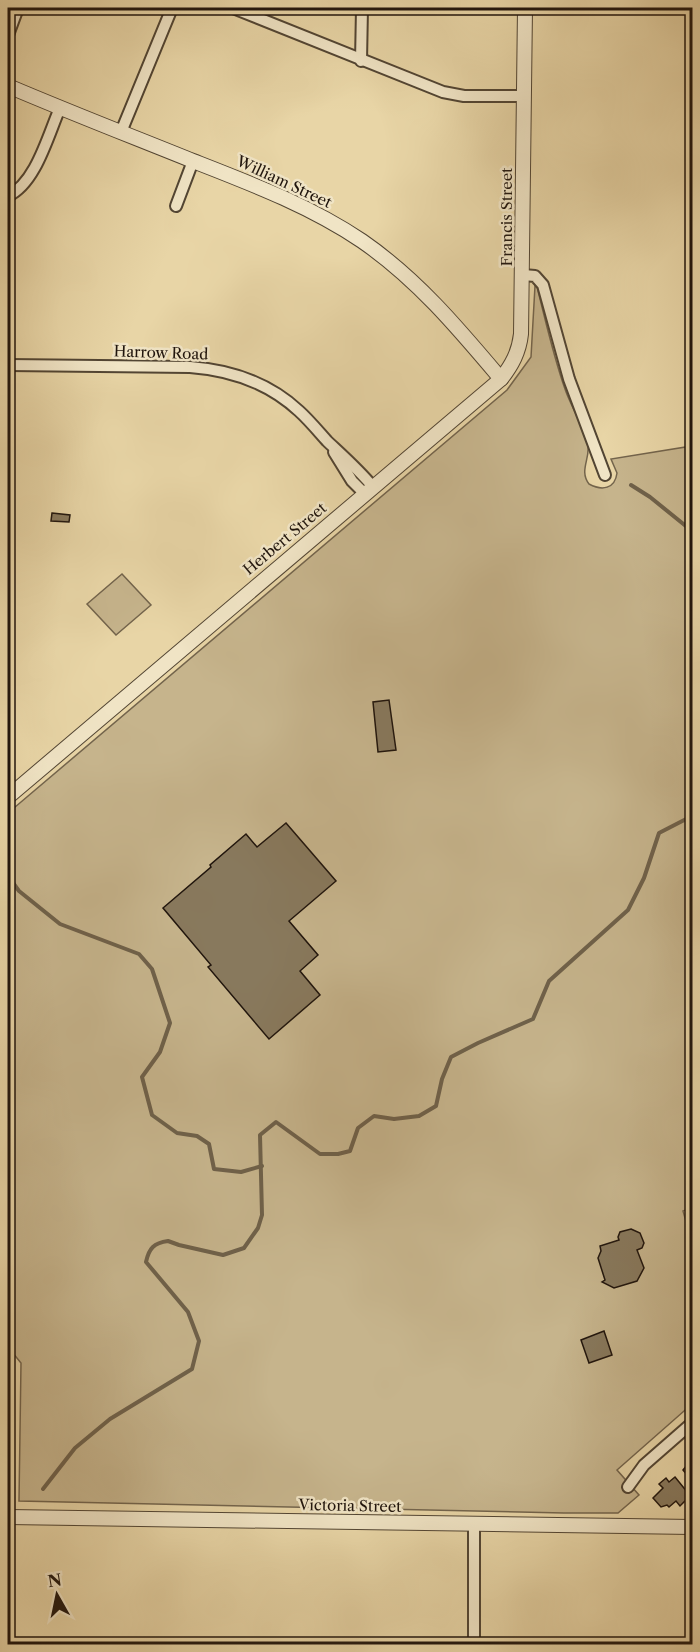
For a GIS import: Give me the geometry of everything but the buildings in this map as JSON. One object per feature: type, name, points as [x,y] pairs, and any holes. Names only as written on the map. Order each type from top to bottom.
[{"type":"street","points":[[8,35],[18,8]]},
{"type":"street","points":[[121,132],[172,8]]},
{"type":"street","points":[[233,8],[361,61],[450,94],[524,96]]},
{"type":"street","points":[[361,61],[362,8]]},
{"type":"street","name":"Francis Street","points":[[525,8],[523,275],[535,276],[543,285],[569,379],[605,475]]},
{"type":"street","name":"William Street","points":[[8,86],[296,203],[363,242],[421,288],[501,379]]},
{"type":"street","points":[[8,196],[24,185],[32,173],[60,108]]},
{"type":"street","points":[[176,206],[193,161]]},
{"type":"street","name":"Herbert Street","points":[[8,797],[501,379],[519,350],[523,275]]},
{"type":"street","name":"Harrow Road","points":[[8,365],[190,367],[224,372],[257,383],[282,397],[298,410],[326,440],[352,481],[368,490]]},
{"type":"street","points":[[628,1487],[644,1464],[693,1423]]},
{"type":"street","name":"Victoria Street","points":[[8,1517],[693,1527]]},
{"type":"street","points":[[470,1644],[474,1639],[474,1525]]},
{"type":"shaded area","points":[[535,286],[561,376],[588,445],[585,474],[589,484],[603,488],[614,482],[617,473],[611,459],[692,446],[692,1208],[683,1211],[692,1242],[692,1404],[617,1470],[639,1495],[618,1513],[19,1501],[21,1363],[8,1347],[8,813],[507,390],[531,357]]},
{"type":"shaded area","points":[[122,574],[151,605],[116,635],[87,604]]},
{"type":"waterway","points":[[631,485],[650,497],[692,531]]},
{"type":"waterway","points":[[43,1489],[75,1448],[110,1419],[192,1369],[199,1341],[188,1312],[146,1262],[147,1257],[153,1247],[168,1241],[223,1255],[244,1248],[258,1228],[262,1215],[260,1135],[276,1122],[320,1154],[338,1154],[350,1151],[358,1128],[374,1116],[394,1119],[419,1116],[436,1106],[442,1079],[451,1057],[533,1019],[549,981],[628,910],[644,878],[659,833],[692,816]]},
{"type":"waterway","points":[[8,876],[19,891],[60,924],[139,954],[152,969],[170,1023],[160,1052],[142,1077],[152,1115],[177,1133],[197,1136],[209,1144],[214,1169],[241,1172],[262,1166]]},
{"type":"waterway","points":[[8,1540],[12,1537]]}]
